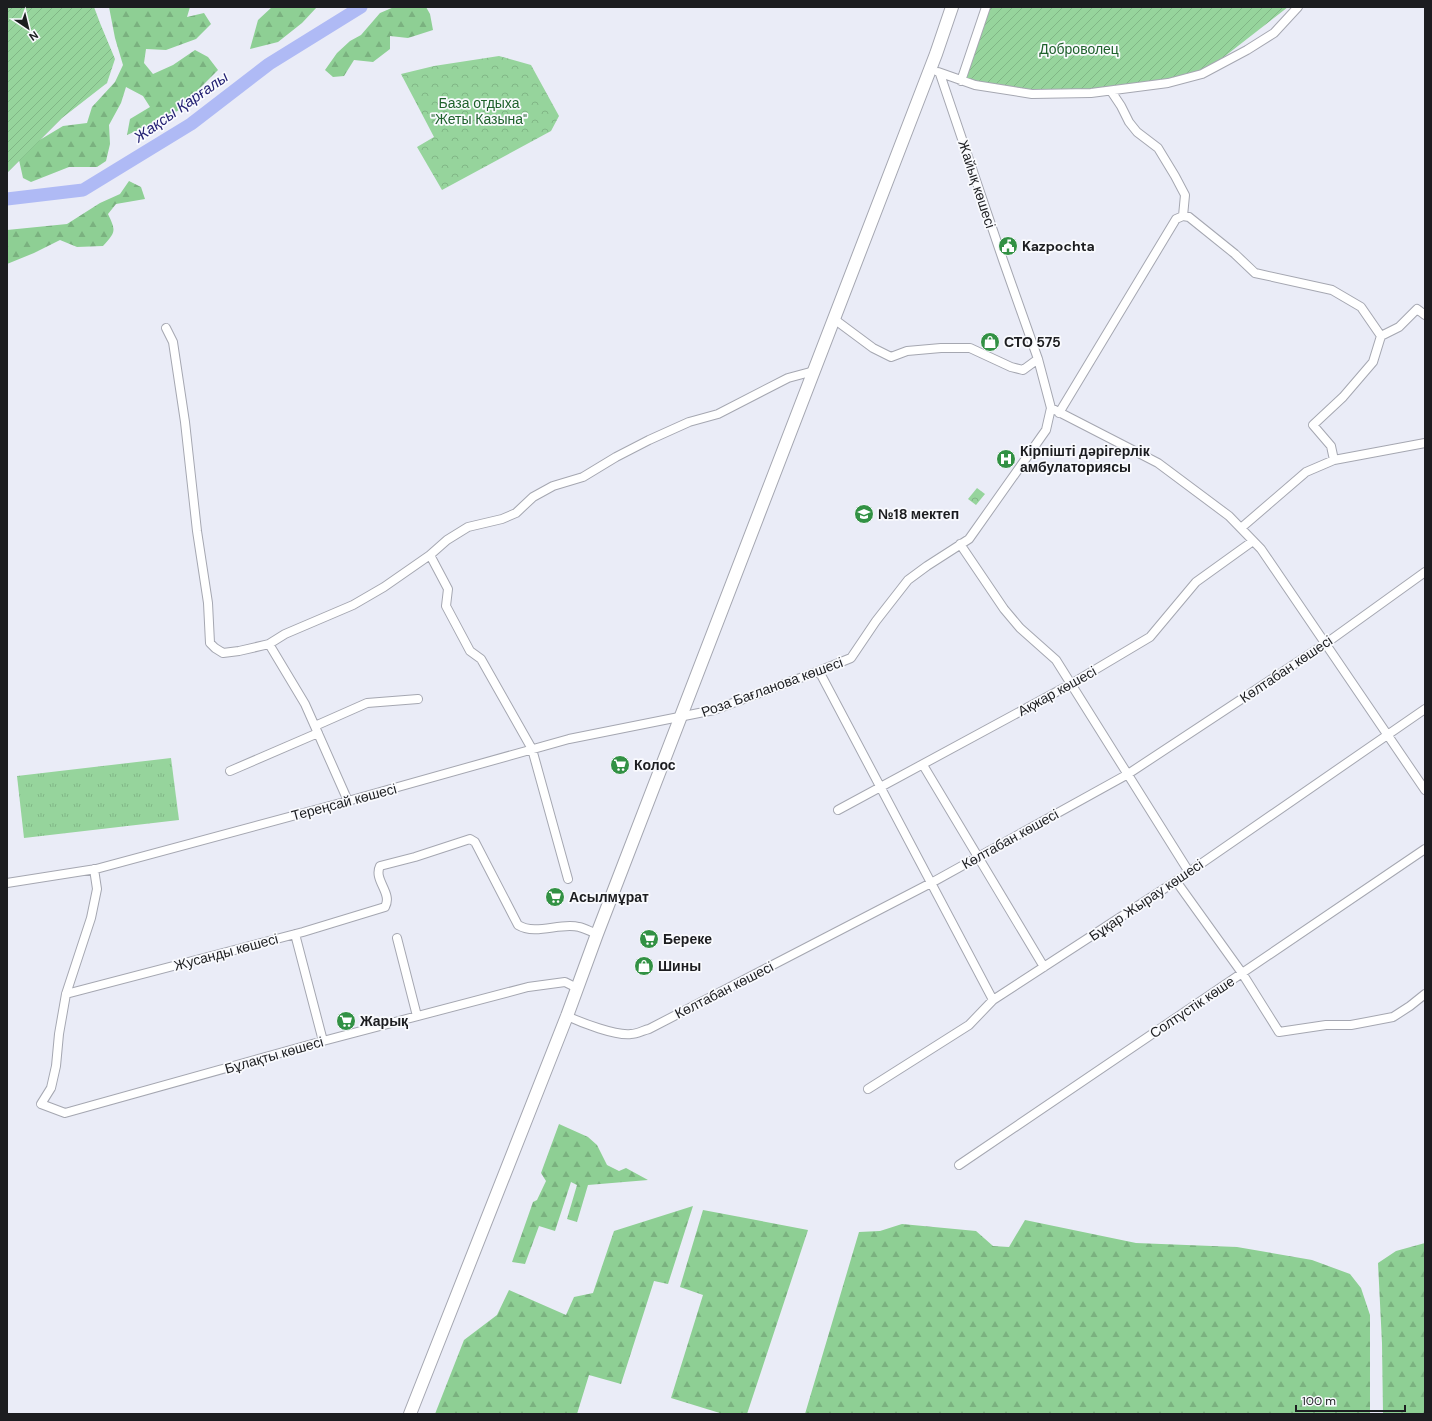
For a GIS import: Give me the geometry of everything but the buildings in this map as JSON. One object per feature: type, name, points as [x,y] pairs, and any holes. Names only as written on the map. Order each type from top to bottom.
[{"type":"main road","points":[[410,1414],[567,1016],[596,934],[834,319],[936,70],[952,7]]},
{"type":"street","points":[[961,81],[986,7]]},
{"type":"street","points":[[936,70],[974,86],[1032,94],[1091,93],[1168,83],[1202,74],[1247,50],[1274,33],[1298,7]]},
{"type":"street","name":"Жайық көшесі","points":[[936,70],[1038,359],[1051,408]]},
{"type":"street","points":[[1112,91],[1129,122],[1137,132],[1158,148],[1175,176],[1185,194],[1183,216]]},
{"type":"street","points":[[1059,413],[1176,219],[1183,216],[1189,217],[1235,254],[1254,273],[1332,290],[1361,307],[1381,336]]},
{"type":"street","points":[[1334,460],[1331,446],[1313,425],[1343,398],[1373,362],[1381,336],[1398,327],[1417,309],[1425,315]]},
{"type":"street","points":[[834,319],[873,348],[891,357],[907,351],[941,348],[970,348],[1011,367],[1023,370],[1038,359]]},
{"type":"street","points":[[166,328],[173,342],[186,422],[196,531],[208,603],[210,642],[215,648],[223,653],[269,644],[285,634],[353,605],[384,587],[430,555],[447,540],[468,527],[502,519],[516,513],[533,497],[553,486],[583,477],[616,457],[649,440],[689,422],[718,414],[788,378],[814,371]]},
{"type":"street","points":[[1051,408],[1158,463],[1229,516],[1241,528],[1261,549],[1425,790]]},
{"type":"street","name":"Роза Бағланова көшесі","points":[[680,718],[714,710],[851,658],[876,621],[908,580],[969,539],[1046,430],[1051,408]]},
{"type":"street","points":[[1241,528],[1306,472],[1334,460],[1425,443]]},
{"type":"street","name":"Ақжар көшесі","points":[[838,810],[1071,684],[1150,637],[1196,582],[1252,540]]},
{"type":"street","points":[[960,544],[1004,609],[1020,628],[1056,660],[1189,872]]},
{"type":"street","points":[[430,555],[448,589],[446,606],[470,651],[481,659],[532,749],[568,879]]},
{"type":"street","name":"Көлтабан көшесі","points":[[567,1016],[586,1024],[622,1034],[632,1034],[649,1029],[931,883],[1128,774],[1325,644],[1425,572]]},
{"type":"street","points":[[269,644],[305,704],[348,801]]},
{"type":"street","points":[[819,671],[992,1000]]},
{"type":"street","points":[[230,771],[367,703],[418,699]]},
{"type":"street","name":"Бұқар Жырау көшесі","points":[[868,1089],[969,1024],[992,1000],[1176,881],[1425,709]]},
{"type":"street","name":"Тереңсай көшесі","points":[[7,883],[94,869],[348,801],[569,739],[680,718]]},
{"type":"street","points":[[923,765],[979,856],[1044,967]]},
{"type":"street","name":"Жусанды көшесі","points":[[66,994],[295,934],[385,907],[388,903],[378,873],[380,866],[470,840],[473,841],[518,925],[525,929],[564,926],[579,927],[596,934]]},
{"type":"street","name":"Солтүстік көше","points":[[959,1165],[1425,849]]},
{"type":"street","points":[[66,994],[91,918],[97,889],[94,869]]},
{"type":"street","points":[[1176,881],[1242,973],[1279,1032],[1326,1025],[1351,1025],[1393,1017],[1425,994]]},
{"type":"street","points":[[295,934],[323,1041]]},
{"type":"street","points":[[397,938],[417,1016]]},
{"type":"street","name":"Бұлақты көшесі","points":[[66,994],[59,1034],[56,1066],[51,1088],[41,1104],[65,1113],[323,1041],[528,987],[565,982],[577,988]]},
{"type":"green space","points":[[7,7],[94,7],[115,59],[107,83],[62,118],[7,173]]},
{"type":"green space","points":[[109,7],[190,7],[187,17],[204,13],[211,24],[196,39],[166,50],[146,49],[144,63],[153,74],[173,65],[195,50],[208,57],[218,70],[201,87],[187,106],[127,135],[130,119],[150,107],[143,96],[126,87],[121,103],[109,125],[110,144],[106,161],[97,167],[69,167],[31,182],[23,178],[19,160],[38,141],[63,126],[87,123],[92,107],[115,82],[123,65],[115,38]]},
{"type":"green space","points":[[272,7],[317,7],[302,23],[278,42],[250,49],[258,20]]},
{"type":"green space","points":[[394,7],[426,7],[430,14],[433,30],[408,38],[390,36],[390,49],[373,62],[354,60],[344,76],[333,77],[325,70],[337,53],[350,41],[361,35],[380,13]]},
{"type":"green space","name":"Доброволец","points":[[984,7],[1288,7],[1202,74],[1091,93],[1005,90],[961,81]]},
{"type":"green space","name":"База отдыха \"Жеты Казына\"","points":[[499,56],[531,65],[559,116],[551,131],[442,190],[417,147],[434,137],[401,74],[434,66]]},
{"type":"green space","points":[[129,181],[141,187],[145,199],[116,204],[108,214],[113,231],[103,246],[77,247],[60,240],[7,264],[7,230],[67,224],[100,203],[120,194]]},
{"type":"green space","points":[[977,488],[985,494],[976,505],[968,499]]},
{"type":"green space","points":[[171,758],[179,820],[24,838],[17,776]]},
{"type":"green space","points":[[559,1124],[588,1137],[597,1145],[607,1165],[619,1171],[626,1168],[648,1180],[588,1185],[577,1222],[567,1219],[577,1185],[571,1182],[555,1231],[539,1226],[525,1264],[512,1262],[533,1202],[537,1200],[546,1181],[541,1173]]},
{"type":"green space","points":[[693,1206],[668,1284],[654,1281],[621,1384],[589,1375],[577,1414],[435,1414],[464,1340],[497,1315],[509,1290],[566,1315],[574,1297],[593,1293],[614,1231]]},
{"type":"green space","points":[[703,1210],[808,1230],[747,1414],[723,1414],[671,1398],[703,1295],[680,1287]]},
{"type":"green space","points":[[1025,1220],[1136,1243],[1237,1247],[1312,1260],[1350,1274],[1361,1288],[1370,1315],[1370,1414],[805,1414],[859,1232],[880,1231],[902,1224],[976,1231],[993,1246],[1009,1247]]},
{"type":"green space","points":[[1425,1243],[1425,1414],[1383,1414],[1382,1343],[1378,1263],[1396,1251]]},
{"type":"waterway","name":"Жақсы Қарғалы","points":[[7,199],[83,190],[191,124],[269,64],[361,7]]},
{"type":"place","name":"Kazpochta","points":[[1008,246]]},
{"type":"place","name":"СТО 575","points":[[990,342]]},
{"type":"place","name":"Кірпішті дәрігерлік амбулаториясы","points":[[1006,459]]},
{"type":"place","name":"№18 мектеп","points":[[864,514]]},
{"type":"place","name":"Колос","points":[[620,765]]},
{"type":"place","name":"Асылмұрат","points":[[555,897]]},
{"type":"place","name":"Береке","points":[[649,939]]},
{"type":"place","name":"Шины","points":[[644,966]]},
{"type":"place","name":"Жарық","points":[[346,1021]]}]
